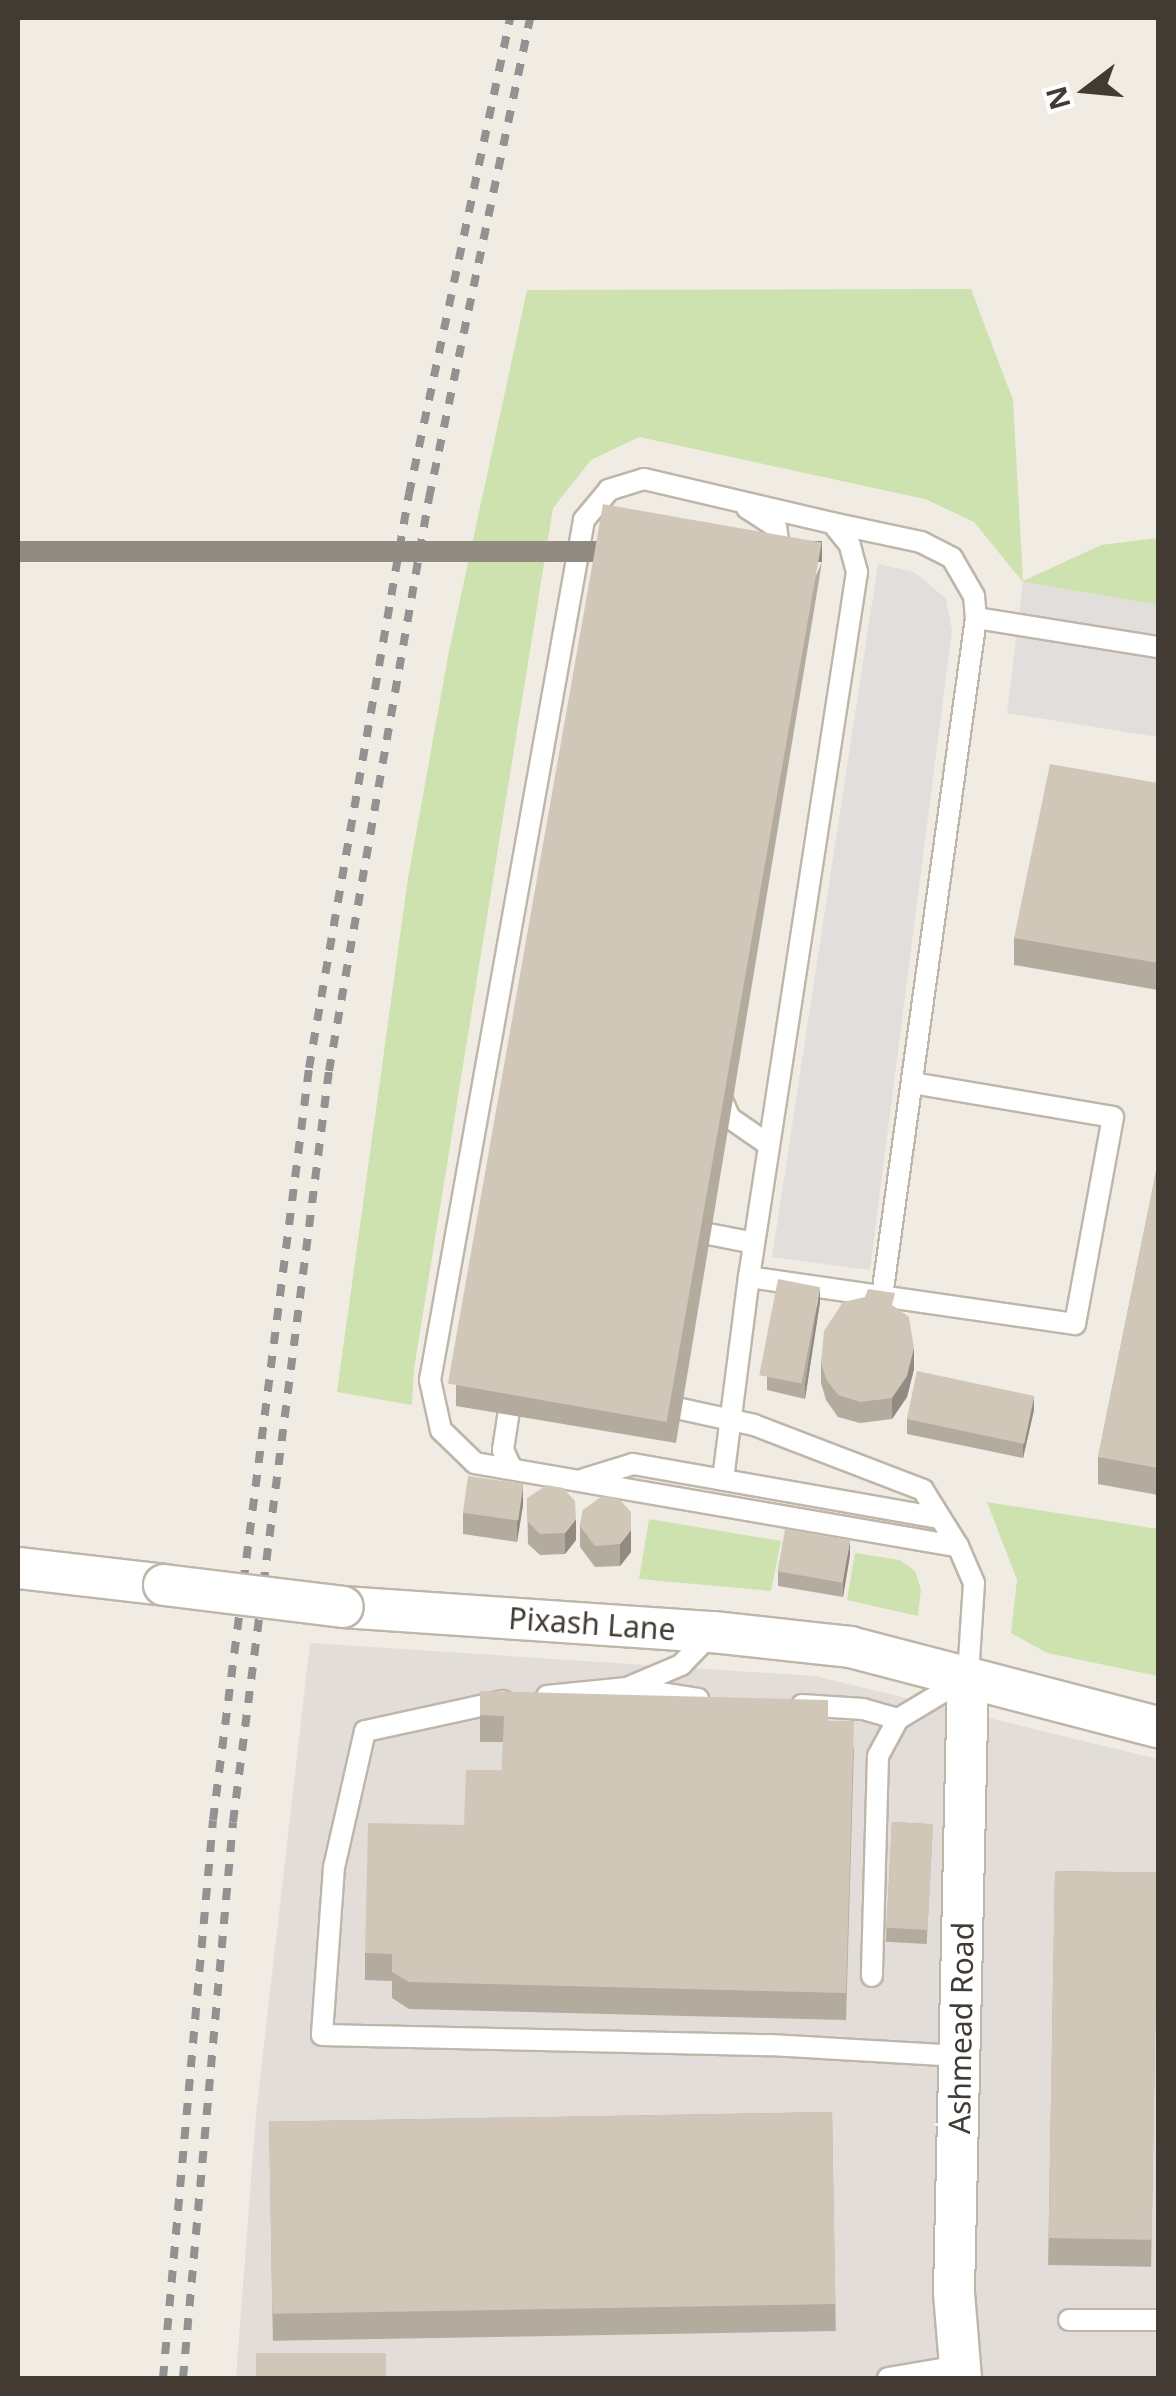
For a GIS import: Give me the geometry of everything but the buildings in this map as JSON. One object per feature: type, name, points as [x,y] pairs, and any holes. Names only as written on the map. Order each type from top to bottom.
[{"type":"street","name":"Pixash Lane","points":[[18,1568],[343,1607],[713,1632],[850,1647],[1158,1726]]},
{"type":"street","name":"Ashmead Road","points":[[960,2372],[954,2292],[968,1677]]},
{"type":"lane","points":[[882,1296],[976,618],[974,596],[952,558],[922,542],[644,479],[610,490],[584,520],[430,1380],[441,1430],[475,1462],[958,1546]]},
{"type":"lane","points":[[737,501],[776,527],[782,555],[779,574]]},
{"type":"lane","points":[[722,1479],[754,1243],[857,572],[850,546],[832,522]]},
{"type":"lane","points":[[976,618],[1158,647]]},
{"type":"lane","points":[[749,1277],[1075,1324],[1113,1117],[913,1083]]},
{"type":"lane","points":[[715,1084],[730,1118],[769,1145]]},
{"type":"lane","points":[[470,1158],[480,1184],[491,1195]]},
{"type":"lane","points":[[674,1228],[754,1243]]},
{"type":"lane","points":[[512,1468],[503,1450],[514,1379],[533,1382]]},
{"type":"lane","points":[[644,1401],[730,1418],[923,1490],[958,1546],[974,1583],[968,1677],[898,1719],[878,1756],[872,1976]]},
{"type":"lane","points":[[581,1480],[634,1464],[940,1518]]},
{"type":"lane","points":[[627,1688],[680,1665],[713,1632]]},
{"type":"lane","points":[[719,1700],[627,1688],[490,1702],[365,1731],[334,1867],[322,2035],[770,2045],[960,2056]]},
{"type":"lane","points":[[774,1704],[864,1709],[898,1719]]},
{"type":"lane","points":[[1069,2320],[1158,2320]]},
{"type":"lane","points":[[888,2378],[960,2372]]},
{"type":"shaded area","points":[[878,564],[914,572],[946,599],[952,630],[870,1270],[772,1257]]},
{"type":"shaded area","points":[[1023,582],[1158,605],[1158,737],[1007,713]]},
{"type":"shaded area","points":[[310,1643],[815,1676],[1158,1759],[1158,2378],[236,2378],[256,2114]]},
{"type":"green space","points":[[971,289],[1013,400],[1023,581],[1101,545],[1158,538],[1158,605],[1023,582],[974,522],[925,499],[639,437],[591,460],[553,508],[414,1369],[412,1405],[337,1392],[408,878],[449,651],[527,290]]},
{"type":"green space","points":[[987,1502],[1158,1529],[1158,1676],[1047,1653],[1011,1633],[1017,1580]]},
{"type":"green space","points":[[649,1519],[781,1541],[771,1591],[639,1579]]},
{"type":"green space","points":[[855,1553],[900,1560],[915,1571],[921,1589],[918,1616],[847,1600]]},
{"type":"railway","points":[[163,2378],[213,1820],[309,1068],[409,494],[510,18]]},
{"type":"railway","points":[[183,2378],[233,1822],[329,1071],[429,498],[530,18]]}]
